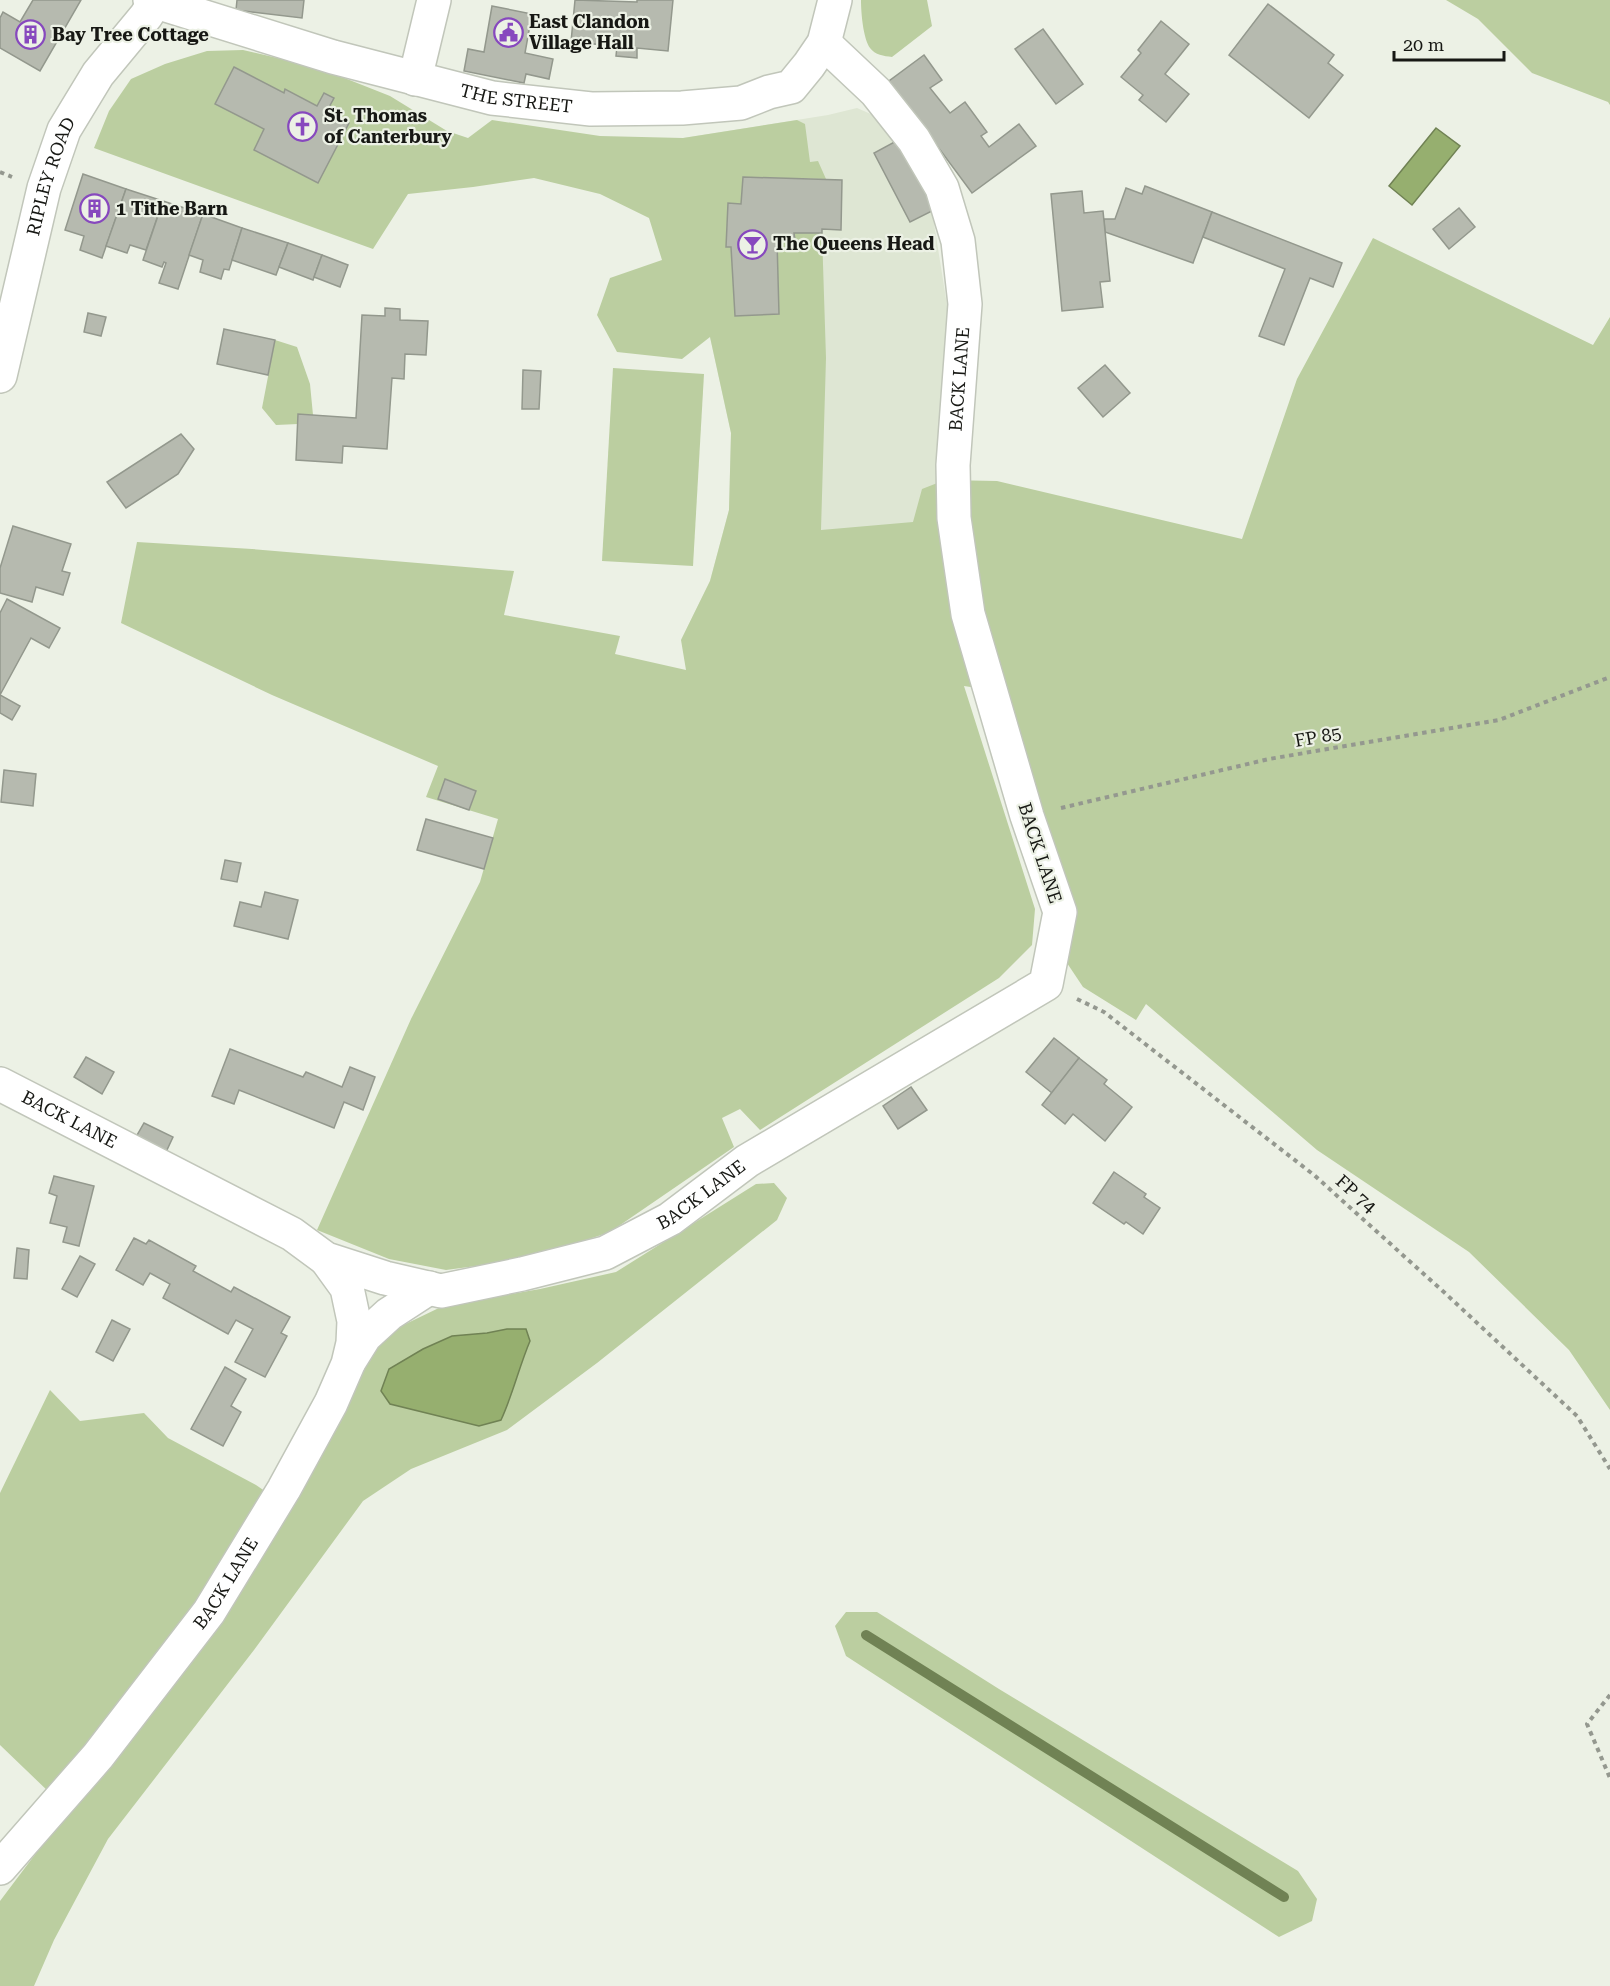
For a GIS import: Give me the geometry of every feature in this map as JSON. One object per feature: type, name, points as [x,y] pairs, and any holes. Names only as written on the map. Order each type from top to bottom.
[{"type":"street","points":[[415,79],[434,0]]},
{"type":"street","name":"THE STREET","points":[[153,1],[333,57],[492,98],[591,109],[682,108],[741,103],[769,92],[791,87],[824,43],[836,0]]},
{"type":"street","name":"RIPLEY ROAD","points":[[0,376],[44,188],[64,130],[98,74],[146,16],[153,1]]},
{"type":"street","name":"BACK LANE","points":[[326,1259],[385,1278],[441,1291],[605,1253],[670,1219],[747,1161],[1046,984],[1060,912],[1028,816],[968,614],[954,518],[953,465],[965,304],[958,242],[942,188],[914,140],[876,92],[824,43]]},
{"type":"street","name":"BACK LANE","points":[[0,1084],[292,1234],[326,1259],[347,1288],[354,1321],[353,1343],[348,1364],[331,1403],[284,1489],[209,1612],[98,1756],[0,1868]]},
{"type":"street","points":[[348,1364],[365,1336],[388,1314],[429,1288]]},
{"type":"path","name":"FP 85","points":[[1028,816],[1269,759],[1500,720],[1610,677]]},
{"type":"path","name":"FP 74","points":[[1046,984],[1104,1012],[1314,1175],[1577,1416],[1610,1469]]},
{"type":"path","points":[[1610,1695],[1587,1724],[1610,1778]]},
{"type":"shaded area","points":[[861,0],[927,0],[932,26],[892,57],[880,55],[870,48],[866,38]]},
{"type":"shaded area","points":[[1446,0],[1610,0],[1610,105],[1608,102],[1532,73],[1478,19]]},
{"type":"shaded area","points":[[243,50],[303,64],[347,79],[390,96],[447,131],[468,138],[492,120],[600,136],[683,138],[797,120],[805,124],[810,162],[818,161],[826,179],[743,177],[741,204],[728,203],[726,246],[731,247],[735,316],[779,314],[777,240],[794,240],[794,233],[822,233],[826,358],[821,530],[913,522],[922,489],[945,480],[997,481],[1242,539],[1297,379],[1373,238],[1593,345],[1610,317],[1610,1410],[1569,1350],[1469,1252],[1317,1150],[1146,1004],[1136,1020],[1083,987],[1067,963],[1068,913],[997,691],[964,686],[1035,909],[1032,945],[999,978],[760,1130],[740,1109],[722,1118],[734,1147],[610,1232],[530,1259],[446,1270],[389,1259],[317,1230],[411,1019],[480,882],[498,819],[426,797],[438,766],[272,695],[121,623],[137,542],[252,549],[514,571],[504,615],[620,636],[615,654],[686,670],[681,640],[710,581],[729,510],[731,433],[710,337],[682,359],[617,352],[597,315],[610,278],[662,260],[649,218],[600,194],[534,178],[408,194],[373,249],[94,148],[109,111],[131,79],[165,64],[207,51]]},
{"type":"shaded area","points":[[857,108],[880,118],[900,139],[932,211],[948,311],[945,480],[914,523],[681,640],[710,581],[729,510],[731,433],[710,337],[683,138],[828,115]]},
{"type":"shaded area","points":[[1436,128],[1460,146],[1412,205],[1389,186]]},
{"type":"shaded area","points":[[275,340],[297,347],[310,384],[313,415],[299,414],[298,424],[276,425],[262,408]]},
{"type":"shaded area","points":[[613,368],[704,374],[693,566],[602,561]]},
{"type":"shaded area","points":[[774,1183],[787,1198],[777,1220],[597,1363],[507,1430],[411,1469],[363,1501],[254,1650],[108,1839],[54,1940],[34,1986],[0,1986],[0,1901],[70,1808],[51,1794],[0,1745],[0,1493],[50,1390],[80,1421],[144,1413],[168,1438],[256,1485],[288,1507],[361,1369],[391,1331],[443,1306],[540,1289],[616,1272],[756,1184]]},
{"type":"shaded area","points":[[526,1329],[530,1341],[501,1420],[479,1426],[390,1404],[381,1391],[389,1369],[423,1349],[452,1336]]},
{"type":"shaded area","points":[[846,1612],[877,1612],[1298,1871],[1317,1899],[1312,1921],[1279,1937],[846,1656],[835,1626]]},
{"type":"building","name":"Bay Tree Cottage","points":[[33,0],[81,0],[40,71],[0,48],[0,18],[3,12],[20,22]]},
{"type":"building","points":[[237,0],[304,0],[302,18],[236,10]]},
{"type":"building","points":[[575,0],[637,2],[637,0],[673,0],[668,51],[637,48],[637,58],[616,56],[617,46],[571,42]]},
{"type":"building","points":[[1268,4],[1334,55],[1328,63],[1343,75],[1309,118],[1229,55]]},
{"type":"building","name":"East Clandon Village Hall","points":[[492,6],[532,14],[525,53],[553,59],[549,79],[526,74],[524,83],[464,71],[468,49],[484,52]]},
{"type":"building","points":[[1161,21],[1189,44],[1165,74],[1189,94],[1166,122],[1139,100],[1143,95],[1121,77],[1141,53],[1138,50]]},
{"type":"building","points":[[1043,29],[1083,84],[1056,104],[1015,49]]},
{"type":"building","points":[[924,55],[942,80],[930,88],[950,113],[965,102],[987,132],[981,136],[989,147],[1019,124],[1036,146],[972,193],[889,81]]},
{"type":"building","name":"St. Thomas of Canterbury","points":[[234,67],[284,93],[285,89],[317,106],[324,93],[334,98],[327,111],[349,123],[318,183],[254,150],[264,129],[215,104]]},
{"type":"building","points":[[900,139],[936,209],[910,222],[874,153]]},
{"type":"building","name":"1 Tithe Barn","points":[[83,174],[126,189],[102,258],[80,250],[84,236],[65,230]]},
{"type":"building","name":"The Queens Head","points":[[743,177],[842,180],[841,230],[822,229],[822,233],[794,233],[795,240],[777,240],[779,314],[735,316],[731,247],[726,247],[728,203],[741,204]]},
{"type":"building","points":[[1145,186],[1212,212],[1193,263],[1105,232],[1104,219],[1115,219],[1126,188],[1142,194]]},
{"type":"building","points":[[126,189],[163,201],[146,250],[130,245],[127,253],[106,246]]},
{"type":"building","points":[[1082,191],[1084,213],[1103,211],[1110,281],[1100,282],[1103,307],[1062,311],[1051,194]]},
{"type":"building","points":[[163,201],[203,214],[178,289],[159,283],[166,263],[164,262],[162,267],[143,260]]},
{"type":"building","points":[[1459,208],[1475,227],[1449,249],[1433,229]]},
{"type":"building","points":[[1212,212],[1342,263],[1333,287],[1310,278],[1284,345],[1259,336],[1285,269],[1203,237]]},
{"type":"building","points":[[203,214],[242,228],[229,270],[224,269],[221,279],[200,272],[203,260],[189,255]]},
{"type":"building","points":[[242,228],[288,243],[276,275],[232,260]]},
{"type":"building","points":[[288,243],[322,255],[313,280],[279,267]]},
{"type":"building","points":[[322,255],[348,265],[340,287],[314,277]]},
{"type":"building","points":[[385,308],[400,309],[400,320],[428,321],[426,355],[405,354],[404,379],[392,378],[387,449],[343,446],[342,463],[296,460],[298,414],[356,418],[362,315],[385,316]]},
{"type":"building","points":[[88,313],[106,317],[101,336],[84,332]]},
{"type":"building","points":[[224,329],[275,340],[268,375],[217,364]]},
{"type":"building","points":[[1105,365],[1130,393],[1103,417],[1078,388]]},
{"type":"building","points":[[523,370],[541,371],[539,409],[522,409]]},
{"type":"building","points":[[181,434],[194,449],[178,474],[126,508],[107,482]]},
{"type":"building","points":[[13,526],[71,544],[62,571],[70,573],[63,595],[36,587],[32,602],[0,593],[0,568]]},
{"type":"building","points":[[7,599],[60,628],[49,648],[31,638],[0,695],[0,613]]},
{"type":"building","points":[[0,695],[20,706],[12,720],[0,713]]},
{"type":"building","points":[[4,770],[36,774],[33,806],[1,802]]},
{"type":"building","points":[[445,779],[476,791],[469,810],[438,799]]},
{"type":"building","points":[[426,819],[493,838],[484,869],[417,850]]},
{"type":"building","points":[[225,860],[241,863],[237,882],[221,879]]},
{"type":"building","points":[[265,892],[298,900],[288,939],[234,926],[240,902],[261,907]]},
{"type":"building","points":[[1054,1038],[1079,1058],[1052,1093],[1026,1072]]},
{"type":"building","points":[[230,1049],[303,1077],[306,1072],[342,1087],[350,1067],[375,1077],[363,1110],[344,1102],[334,1128],[239,1090],[234,1104],[212,1096]]},
{"type":"building","points":[[86,1057],[114,1072],[102,1094],[74,1077]]},
{"type":"building","points":[[1079,1058],[1107,1080],[1104,1084],[1132,1107],[1105,1141],[1073,1114],[1065,1124],[1042,1105]]},
{"type":"building","points":[[911,1087],[927,1110],[898,1129],[883,1106]]},
{"type":"building","points":[[144,1123],[173,1137],[166,1152],[136,1137]]},
{"type":"building","points":[[1114,1172],[1146,1194],[1144,1197],[1160,1208],[1143,1234],[1093,1203]]},
{"type":"building","points":[[54,1176],[94,1186],[79,1246],[63,1242],[67,1227],[50,1223],[57,1196],[49,1193]]},
{"type":"building","points":[[134,1238],[146,1244],[149,1240],[196,1266],[193,1271],[231,1292],[234,1287],[290,1317],[281,1333],[287,1336],[265,1377],[235,1362],[253,1329],[236,1320],[228,1334],[163,1298],[170,1284],[150,1273],[143,1285],[116,1270]]},
{"type":"building","points":[[17,1248],[29,1250],[27,1279],[14,1278]]},
{"type":"building","points":[[80,1256],[95,1264],[77,1297],[62,1289]]},
{"type":"building","points":[[112,1320],[130,1329],[113,1361],[96,1352]]},
{"type":"building","points":[[225,1367],[246,1379],[231,1406],[241,1412],[223,1446],[191,1429]]},
{"type":"waterway","points":[[866,1635],[1284,1897]]},
{"type":"place","name":"East Clandon Village Hall","points":[[508,32]]},
{"type":"place","name":"Bay Tree Cottage","points":[[31,35]]},
{"type":"place","name":"St. Thomas of Canterbury","points":[[303,126]]},
{"type":"place","name":"1 Tithe Barn","points":[[95,209]]},
{"type":"place","name":"The Queens Head","points":[[752,244]]}]
